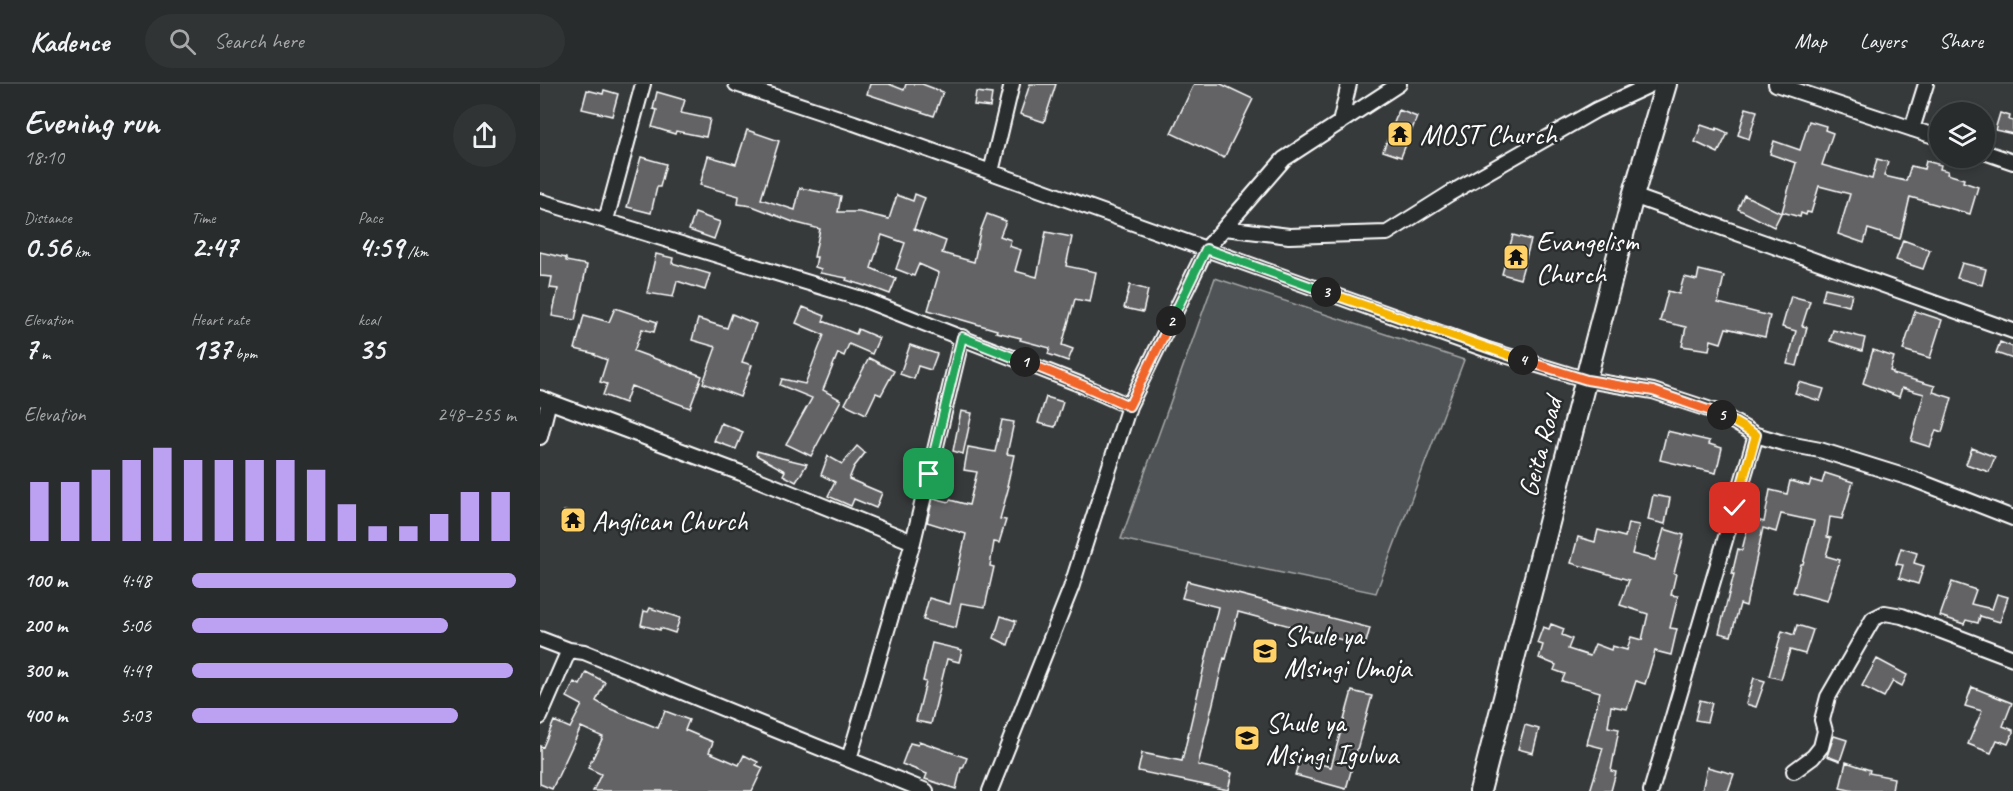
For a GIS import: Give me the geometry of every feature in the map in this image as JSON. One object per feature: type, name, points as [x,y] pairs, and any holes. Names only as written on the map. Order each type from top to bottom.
[{"type":"main road","name":"Geita Road","points":[[1480,791],[1633,196],[1666,84]]},
{"type":"street","points":[[606,220],[643,84]]},
{"type":"street","points":[[736,84],[854,123],[1485,349],[1587,380],[1653,391],[1717,412],[1756,435],[1782,443],[1820,450],[1913,478],[2013,518]]},
{"type":"street","points":[[991,172],[1012,84]]},
{"type":"street","points":[[1340,123],[1349,84]]},
{"type":"street","points":[[990,791],[1071,588],[1129,406],[1206,249],[1284,159],[1399,84]]},
{"type":"street","points":[[1225,228],[1289,236],[1387,233],[1449,194],[1596,110],[1652,84]]},
{"type":"street","points":[[1776,84],[1929,134]]},
{"type":"street","points":[[1912,129],[1926,84]]},
{"type":"street","points":[[1995,156],[2013,162]]},
{"type":"street","points":[[1633,196],[2013,331]]},
{"type":"street","points":[[540,201],[866,300],[1082,385],[1129,406]]},
{"type":"street","points":[[849,759],[913,542],[962,337]]},
{"type":"street","points":[[540,437],[544,400],[741,473],[913,542]]},
{"type":"street","points":[[1652,791],[1756,435]]},
{"type":"street","points":[[1794,771],[1813,757],[1821,747],[1825,731],[1822,720],[1828,697],[1873,619],[1886,613],[1902,616],[2013,658]]},
{"type":"street","points":[[540,639],[569,650],[584,651],[926,791]]},
{"type":"street","points":[[540,717],[569,650]]},
{"type":"shaded area","points":[[1215,278],[1464,360],[1376,593],[1121,539]]},
{"type":"building","points":[[870,84],[889,84],[904,90],[906,84],[922,84],[943,92],[934,116],[867,94]]},
{"type":"building","points":[[1030,84],[1056,84],[1044,122],[1020,114]]},
{"type":"building","points":[[1194,84],[1221,84],[1253,99],[1224,158],[1171,133]]},
{"type":"building","points":[[587,90],[603,94],[604,90],[618,94],[612,116],[582,109]]},
{"type":"building","points":[[657,92],[685,100],[681,113],[710,119],[706,137],[676,131],[675,134],[652,127],[657,110],[653,109]]},
{"type":"building","points":[[976,92],[992,94],[990,107],[974,105]]},
{"type":"building","points":[[1746,108],[1757,111],[1749,139],[1738,135]]},
{"type":"building","name":"MOST Church","points":[[1399,110],[1417,117],[1401,157],[1383,151]]},
{"type":"building","points":[[2000,113],[2010,116],[2009,120],[2013,121],[2013,134],[1995,130]]},
{"type":"building","points":[[1809,121],[1826,126],[1825,130],[1833,133],[1822,165],[1872,179],[1877,159],[1888,162],[1884,176],[1906,181],[1911,166],[1924,169],[1926,161],[1929,162],[1929,168],[1948,171],[1947,174],[1964,179],[1963,182],[1978,187],[1970,214],[1910,197],[1900,239],[1868,229],[1864,243],[1838,234],[1850,194],[1819,186],[1811,213],[1807,212],[1806,215],[1801,213],[1800,217],[1782,212],[1796,163],[1770,154],[1774,141],[1800,150]]},
{"type":"building","points":[[1701,125],[1728,133],[1718,153],[1695,142]]},
{"type":"building","points":[[747,130],[779,141],[761,199],[795,210],[800,188],[841,196],[838,212],[859,212],[889,219],[897,195],[913,201],[915,194],[925,198],[914,229],[946,241],[942,253],[974,262],[980,232],[987,214],[1006,221],[1000,236],[1011,240],[1009,246],[1021,250],[1015,271],[1037,277],[1046,232],[1072,237],[1066,266],[1096,272],[1090,302],[1075,299],[1062,345],[1073,349],[1068,361],[1048,354],[1050,348],[928,310],[939,273],[919,264],[914,276],[896,269],[905,243],[882,235],[871,268],[896,279],[890,294],[846,280],[847,278],[820,273],[821,269],[815,267],[817,257],[814,257],[820,229],[793,222],[752,206],[738,204],[739,196],[700,185],[708,156],[736,164]]},
{"type":"building","points":[[641,157],[666,164],[660,187],[657,187],[651,213],[627,207]]},
{"type":"building","points":[[1744,195],[1781,213],[1774,227],[1738,209]]},
{"type":"building","points":[[695,213],[720,222],[714,239],[689,230]]},
{"type":"building","name":"Evangelism Church","points":[[1513,235],[1531,240],[1520,279],[1502,274]]},
{"type":"building","points":[[1903,240],[1930,250],[1923,269],[1896,260]]},
{"type":"building","points":[[540,252],[587,265],[575,320],[552,316],[558,289],[550,288],[552,277],[540,276]]},
{"type":"building","points":[[656,254],[673,258],[672,263],[710,274],[705,290],[677,281],[673,297],[647,293]]},
{"type":"building","points":[[1962,263],[1986,269],[1982,285],[1957,278]]},
{"type":"building","points":[[1699,270],[1724,276],[1718,303],[1770,316],[1765,337],[1726,328],[1721,343],[1711,340],[1709,350],[1682,346],[1686,327],[1660,321],[1668,291],[1679,294],[1684,277],[1697,280]]},
{"type":"building","points":[[1130,285],[1148,290],[1143,312],[1124,308]]},
{"type":"building","points":[[1825,288],[1852,294],[1849,306],[1822,300]]},
{"type":"building","points":[[1791,296],[1810,301],[1802,326],[1807,327],[1797,366],[1787,364],[1796,331],[1782,327]]},
{"type":"building","points":[[803,307],[825,316],[823,321],[856,334],[858,329],[879,338],[872,354],[849,344],[844,356],[838,353],[823,390],[841,400],[811,456],[786,444],[812,398],[780,385],[782,379],[805,384],[824,335],[796,323]]},
{"type":"building","points":[[615,308],[657,322],[654,332],[642,329],[634,351],[702,376],[690,408],[631,386],[625,403],[603,395],[607,384],[600,382],[607,360],[575,349],[584,315],[609,322]]},
{"type":"building","points":[[1915,311],[1942,320],[1930,358],[1903,350]]},
{"type":"building","points":[[732,314],[756,324],[742,362],[752,365],[740,397],[703,383],[716,347],[692,340],[698,319],[727,328]]},
{"type":"building","points":[[1833,330],[1865,338],[1862,351],[1830,341]]},
{"type":"building","points":[[2000,342],[2013,347],[2013,359],[1996,353]]},
{"type":"building","points":[[910,345],[937,354],[931,370],[918,366],[914,379],[900,374]]},
{"type":"building","points":[[1873,350],[1894,357],[1890,371],[1893,374],[1935,386],[1933,392],[1952,398],[1942,432],[1936,430],[1930,447],[1911,441],[1924,394],[1902,388],[1899,397],[1863,383]]},
{"type":"building","points":[[869,358],[894,371],[881,395],[876,393],[866,414],[845,404]]},
{"type":"building","points":[[1799,382],[1824,389],[1820,401],[1795,393]]},
{"type":"building","points":[[1046,397],[1063,402],[1055,427],[1038,423]]},
{"type":"building","points":[[961,411],[972,413],[963,454],[953,451]]},
{"type":"building","points":[[1002,420],[1014,422],[1007,454],[1014,455],[1000,519],[1006,520],[999,543],[994,542],[990,566],[994,567],[985,607],[961,603],[956,628],[923,620],[929,598],[950,604],[966,534],[927,522],[933,498],[969,505],[977,472],[964,470],[968,447],[995,452]]},
{"type":"building","points":[[721,423],[743,432],[736,449],[714,441]]},
{"type":"building","points":[[1667,431],[1710,441],[1709,444],[1722,448],[1716,473],[1660,460]]},
{"type":"building","points":[[857,446],[865,453],[854,467],[849,479],[882,493],[876,508],[854,499],[851,506],[828,496],[835,482],[821,475],[828,456],[842,464]]},
{"type":"building","points":[[1972,448],[1995,457],[1989,472],[1966,464]]},
{"type":"building","points":[[757,451],[807,464],[796,482],[783,475],[785,471],[756,455]]},
{"type":"building","points":[[1825,473],[1853,482],[1842,519],[1830,517],[1827,537],[1831,538],[1826,556],[1840,560],[1827,601],[1793,592],[1814,521],[1781,514],[1776,532],[1763,528],[1746,606],[1740,604],[1731,636],[1719,633],[1738,549],[1742,550],[1750,518],[1764,522],[1770,490],[1787,494],[1790,481],[1809,486],[1811,480],[1822,483]]},
{"type":"building","points":[[1653,495],[1670,498],[1665,524],[1648,520]]},
{"type":"building","name":"Anglican Church","points":[[564,511],[585,515],[582,528],[561,523]]},
{"type":"building","points":[[1628,523],[1639,525],[1632,554],[1655,560],[1664,529],[1684,535],[1671,595],[1678,596],[1670,628],[1677,629],[1671,655],[1655,651],[1645,684],[1636,681],[1627,709],[1611,706],[1608,727],[1619,729],[1611,771],[1616,772],[1611,791],[1590,791],[1603,748],[1587,744],[1600,692],[1562,681],[1565,674],[1554,670],[1556,665],[1539,658],[1543,645],[1537,643],[1543,627],[1549,629],[1551,624],[1564,629],[1562,635],[1572,639],[1568,649],[1590,656],[1595,644],[1611,650],[1612,646],[1627,650],[1631,637],[1642,640],[1648,614],[1620,605],[1629,580],[1571,563],[1578,537],[1595,542],[1598,530],[1625,537]]},
{"type":"building","points":[[1901,548],[1917,553],[1914,563],[1924,566],[1918,584],[1899,578],[1903,565],[1896,564]]},
{"type":"building","points":[[1187,581],[1370,628],[1365,646],[1238,612],[1226,659],[1224,658],[1198,765],[1232,773],[1228,790],[1138,771],[1142,753],[1182,761],[1218,607],[1182,598]]},
{"type":"building","points":[[1952,582],[1976,590],[1971,604],[1992,609],[1997,594],[2008,597],[2000,622],[1980,616],[1978,623],[1966,620],[1964,624],[1940,616]]},
{"type":"building","points":[[650,608],[680,618],[675,633],[641,625],[644,611],[648,612]]},
{"type":"building","points":[[1001,616],[1016,621],[1008,645],[994,638]]},
{"type":"building","points":[[1797,625],[1813,630],[1805,654],[1790,650],[1781,679],[1769,676],[1782,631],[1794,635]]},
{"type":"building","points":[[932,643],[962,650],[959,662],[947,659],[931,724],[916,721],[926,682],[923,681]]},
{"type":"building","points":[[1877,659],[1907,675],[1902,686],[1893,681],[1884,697],[1862,686]]},
{"type":"building","points":[[586,672],[605,682],[596,701],[608,708],[658,728],[665,711],[689,720],[685,730],[713,742],[709,752],[739,765],[744,755],[758,762],[756,765],[763,768],[752,791],[593,791],[601,774],[588,768],[603,737],[581,727],[552,789],[540,784],[540,746],[543,747],[554,721],[570,728],[582,705],[567,697],[574,682],[580,685]]},
{"type":"building","points":[[1754,678],[1765,681],[1756,707],[1746,704]]},
{"type":"building","points":[[1972,687],[2012,703],[2003,726],[2013,730],[2013,733],[2008,744],[1997,740],[1991,753],[1968,744],[1982,711],[1965,706]]},
{"type":"building","points":[[1352,691],[1372,696],[1346,789],[1295,775],[1300,758],[1331,767]]},
{"type":"building","points":[[1700,700],[1712,703],[1707,722],[1695,720]]},
{"type":"building","points":[[1525,725],[1539,729],[1533,753],[1518,749]]},
{"type":"building","points":[[1834,736],[1847,740],[1840,761],[1827,756]]},
{"type":"building","points":[[919,741],[967,758],[961,768],[956,789],[925,779],[927,774],[902,764],[910,743],[918,745]]},
{"type":"building","points":[[1846,762],[1870,770],[1869,773],[1894,778],[1892,791],[1854,791],[1840,788]]},
{"type":"building","points":[[1707,767],[1734,774],[1728,791],[1702,791]]},
{"type":"place","name":"MOST Church","points":[[1400,134]]},
{"type":"place","name":"Evangelism Church","points":[[1516,257]]},
{"type":"place","name":"Anglican Church","points":[[573,520]]},
{"type":"place","name":"Shule ya Msingi Umoja","points":[[1265,651]]},
{"type":"place","name":"Shule ya Msingi Igulwa","points":[[1247,738]]},
{"type":"route","points":[[929,474],[962,337],[1129,406],[1206,249],[1485,349],[1587,380],[1653,391],[1717,412],[1756,435],[1735,508]]}]
